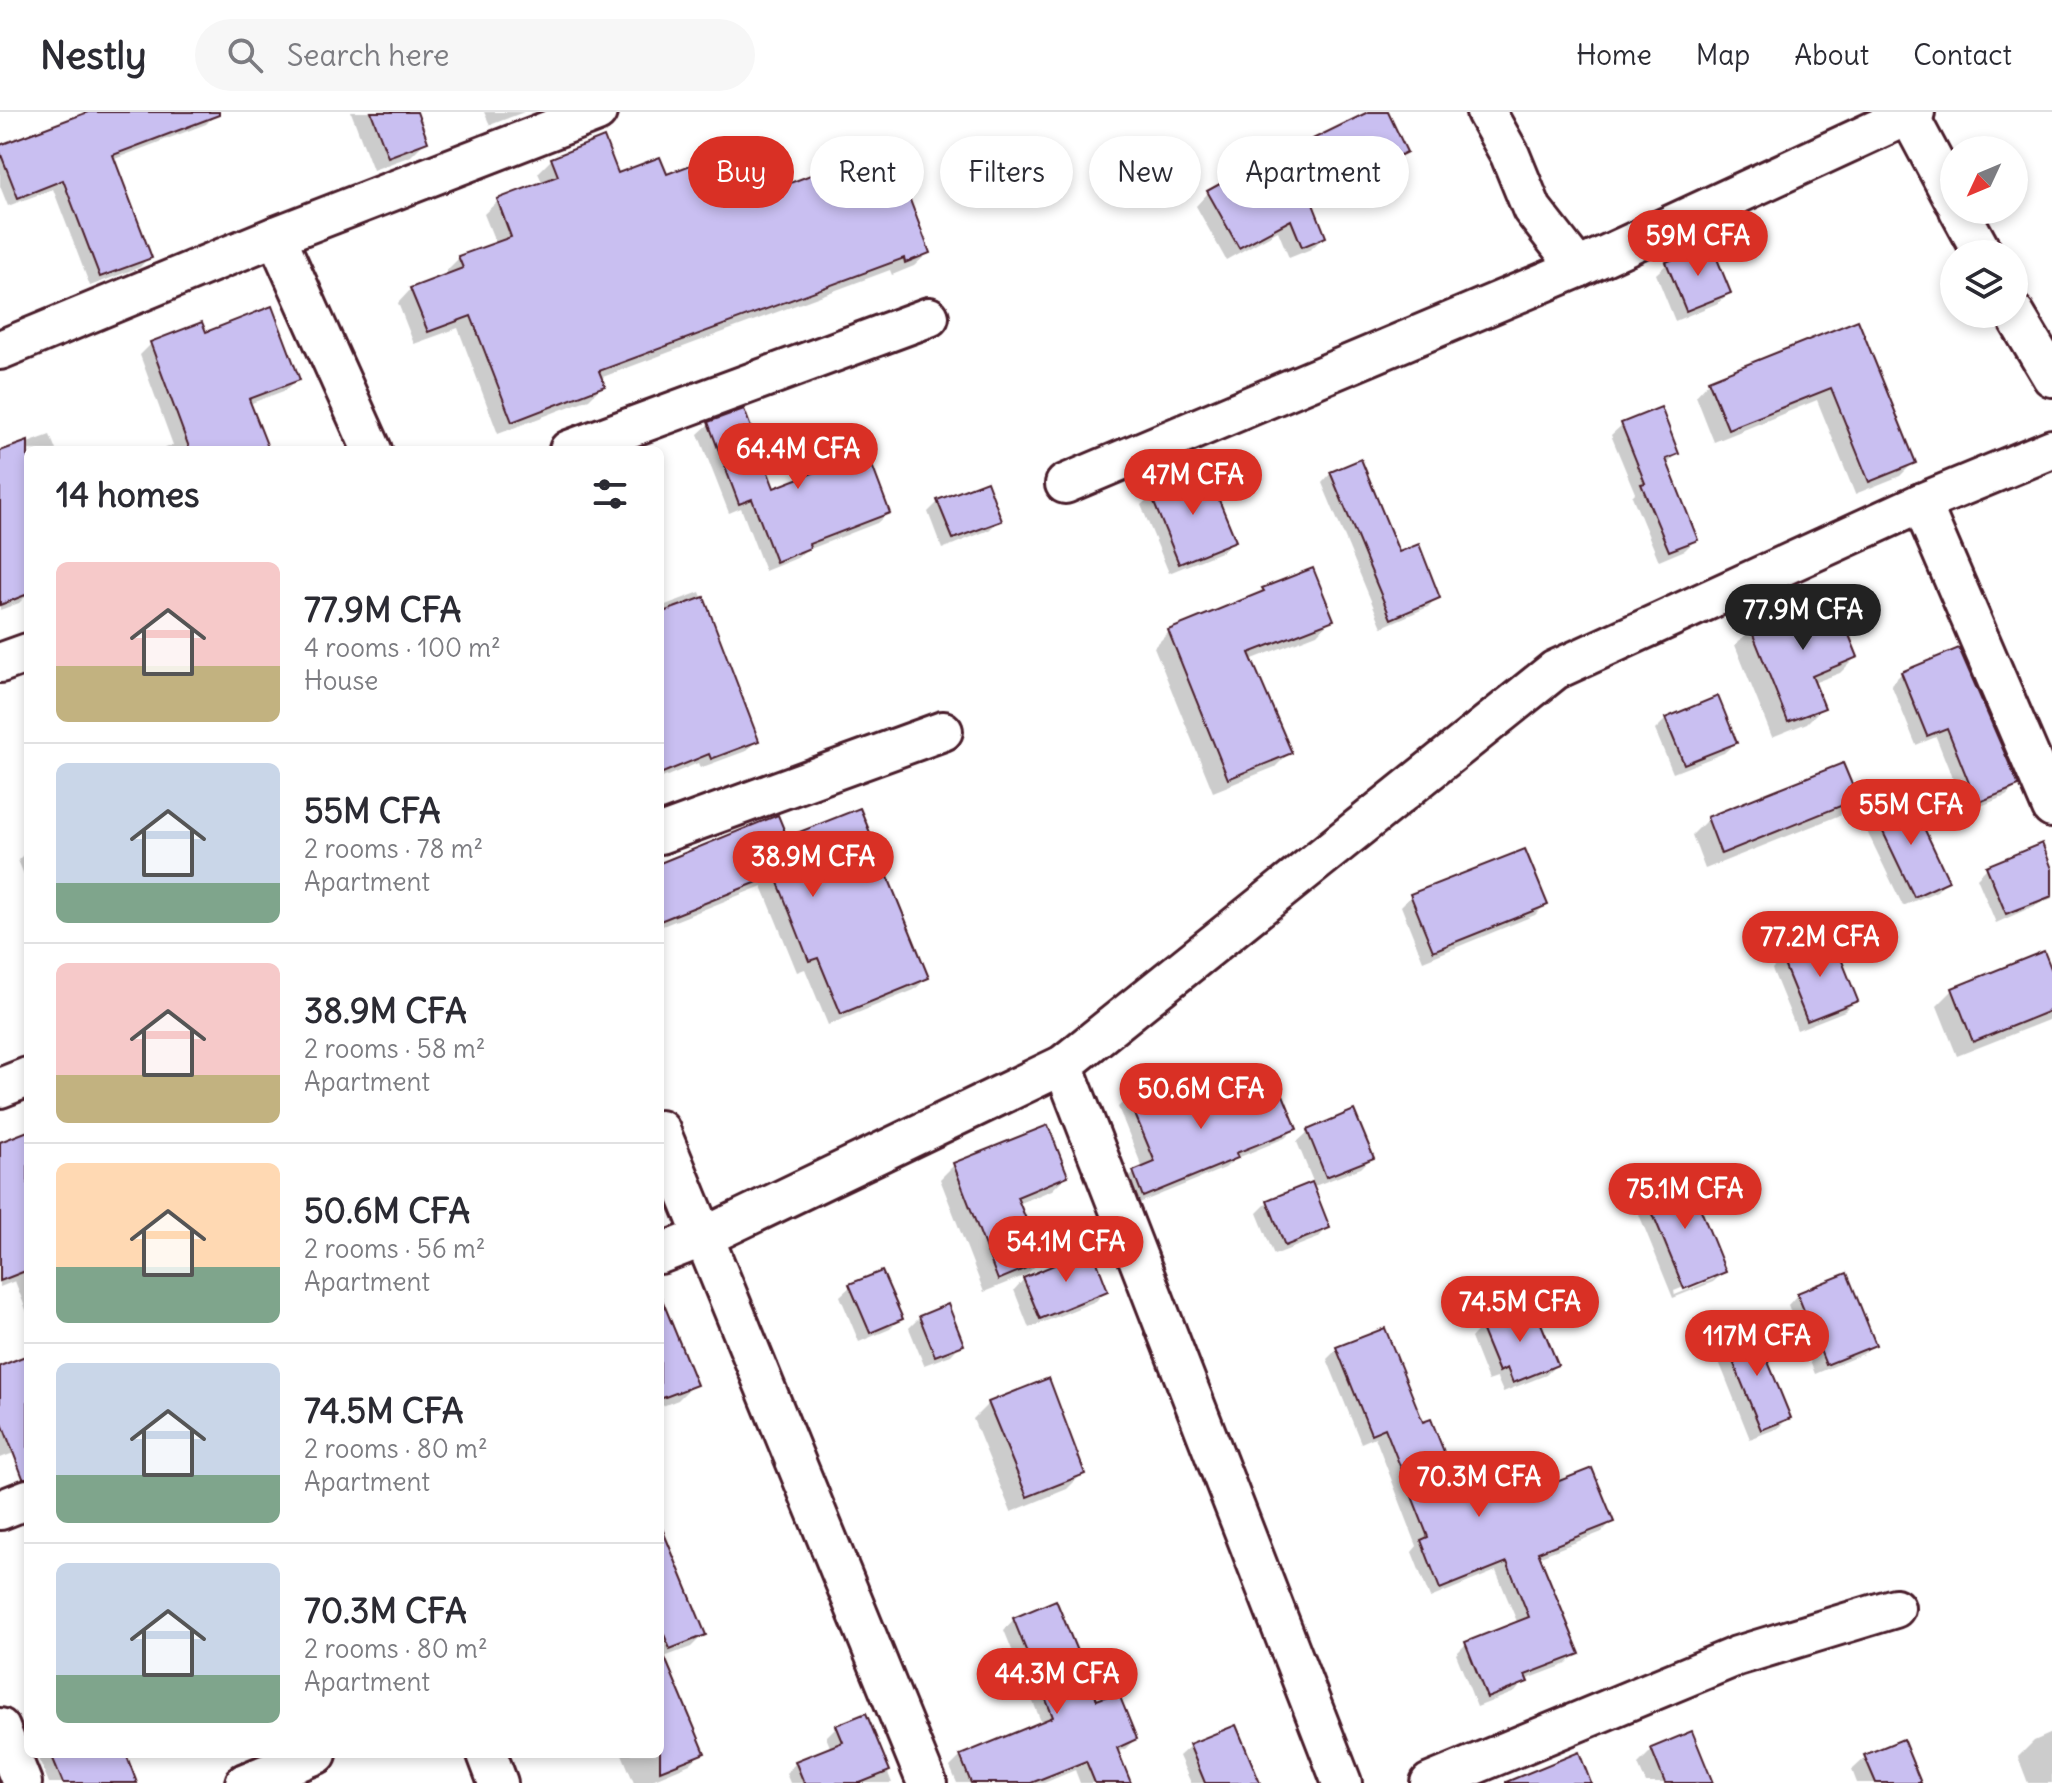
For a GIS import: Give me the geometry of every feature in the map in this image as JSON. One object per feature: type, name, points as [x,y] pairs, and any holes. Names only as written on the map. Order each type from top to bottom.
[{"type":"street","points":[[0,350],[276,236],[597,112]]},
{"type":"street","points":[[1486,112],[1510,155],[1532,209],[1578,268]]},
{"type":"street","points":[[1065,484],[1578,268],[1910,113],[1940,172]]},
{"type":"street","points":[[276,236],[370,446]]},
{"type":"street","points":[[580,446],[929,317]]},
{"type":"street","points":[[2023,328],[2052,377]]},
{"type":"street","points":[[664,1252],[704,1237],[1063,1065],[1555,670],[1921,503],[2052,449]]},
{"type":"street","points":[[1921,503],[2052,808]]},
{"type":"street","points":[[0,663],[24,654]]},
{"type":"street","points":[[664,833],[943,731]]},
{"type":"street","points":[[1063,1065],[1342,1783]]},
{"type":"street","points":[[0,1088],[24,1079]]},
{"type":"street","points":[[664,1140],[927,1783]]},
{"type":"street","points":[[0,1510],[24,1501]]},
{"type":"street","points":[[1430,1783],[1737,1656],[1895,1608]]},
{"type":"street","points":[[0,1728],[22,1783]]},
{"type":"street","points":[[245,1783],[307,1758]]},
{"type":"street","points":[[489,1758],[498,1783]]},
{"type":"building","points":[[88,112],[219,112],[219,115],[113,155],[152,258],[100,277],[63,180],[18,198],[0,152],[0,145]]},
{"type":"building","points":[[371,112],[417,112],[428,142],[388,157]]},
{"type":"building","points":[[1368,112],[1388,112],[1399,136],[1319,136]]},
{"type":"building","points":[[604,137],[618,173],[660,157],[667,174],[688,166],[688,208],[794,208],[794,181],[810,175],[810,208],[913,208],[930,253],[905,263],[904,258],[599,371],[605,386],[512,422],[471,316],[428,332],[410,288],[463,268],[458,256],[511,237],[497,199],[558,176],[551,158]]},
{"type":"building","points":[[1217,186],[1217,208],[1315,208],[1326,237],[1302,247],[1291,220],[1239,248],[1207,191]]},
{"type":"building","points":[[1711,244],[1731,293],[1686,311],[1666,262]]},
{"type":"building","points":[[272,306],[300,380],[249,399],[267,446],[189,446],[150,342],[202,322],[206,332]]},
{"type":"building","points":[[1858,320],[1916,463],[1869,482],[1831,388],[1728,429],[1708,380]]},
{"type":"building","points":[[1661,407],[1679,454],[1666,459],[1698,540],[1669,551],[1641,484],[1645,483],[1621,423]]},
{"type":"building","points":[[744,409],[774,488],[867,452],[890,513],[809,544],[810,548],[776,562],[752,499],[739,504],[708,422]]},
{"type":"building","points":[[28,441],[28,446],[24,446],[24,596],[0,605],[0,451]]},
{"type":"building","points":[[1361,459],[1399,552],[1419,544],[1440,598],[1391,619],[1330,472]]},
{"type":"building","points":[[1207,471],[1236,541],[1179,564],[1150,493]]},
{"type":"building","points":[[987,481],[1002,521],[953,539],[937,500]]},
{"type":"building","points":[[1313,568],[1334,620],[1249,653],[1292,753],[1228,779],[1168,630]]},
{"type":"building","points":[[1832,593],[1858,657],[1812,676],[1825,708],[1788,722],[1750,627]]},
{"type":"building","points":[[704,597],[759,741],[711,759],[709,754],[664,772],[664,612]]},
{"type":"building","points":[[1959,648],[2019,786],[1977,803],[1947,728],[1927,736],[1901,672]]},
{"type":"building","points":[[1718,696],[1737,743],[1684,764],[1665,718]]},
{"type":"building","points":[[1843,763],[1858,799],[1721,854],[1707,817]]},
{"type":"building","points":[[1909,796],[1949,881],[1914,897],[1874,813]]},
{"type":"building","points":[[860,808],[929,978],[841,1014],[818,958],[809,961],[775,875],[664,919],[664,861],[778,815],[787,837]]},
{"type":"building","points":[[2042,843],[2052,869],[2052,896],[2006,914],[1986,866]]},
{"type":"building","points":[[1525,849],[1548,905],[1433,951],[1410,894]]},
{"type":"building","points":[[1832,936],[1858,1001],[1807,1021],[1781,957]]},
{"type":"building","points":[[2044,951],[2052,971],[2052,1010],[1973,1042],[1952,988]]},
{"type":"building","points":[[1181,1073],[1199,1117],[1279,1085],[1297,1129],[1236,1153],[1238,1158],[1143,1197],[1133,1171],[1155,1162],[1127,1095]]},
{"type":"building","points":[[1354,1110],[1374,1158],[1326,1177],[1307,1130]]},
{"type":"building","points":[[1048,1125],[1068,1176],[1017,1197],[1043,1261],[998,1280],[953,1163]]},
{"type":"building","points":[[24,1133],[24,1272],[0,1281],[0,1142]]},
{"type":"building","points":[[1686,1173],[1726,1272],[1684,1289],[1643,1190]]},
{"type":"building","points":[[1312,1182],[1330,1228],[1285,1246],[1267,1200]]},
{"type":"building","points":[[1092,1249],[1108,1291],[1040,1319],[1023,1278]]},
{"type":"building","points":[[882,1271],[903,1319],[870,1333],[849,1284]]},
{"type":"building","points":[[1847,1273],[1876,1345],[1826,1365],[1797,1293]]},
{"type":"building","points":[[664,1304],[697,1385],[664,1397]]},
{"type":"building","points":[[948,1304],[964,1345],[935,1356],[919,1316]]},
{"type":"building","points":[[1533,1304],[1558,1365],[1513,1383],[1507,1368],[1499,1372],[1480,1326]]},
{"type":"building","points":[[1753,1325],[1791,1418],[1761,1430],[1723,1337]]},
{"type":"building","points":[[1385,1328],[1423,1422],[1431,1419],[1458,1487],[1509,1467],[1521,1496],[1592,1468],[1614,1522],[1538,1552],[1580,1654],[1525,1675],[1528,1682],[1487,1698],[1465,1642],[1529,1617],[1507,1562],[1440,1589],[1421,1540],[1428,1537],[1385,1428],[1371,1434],[1336,1347]]},
{"type":"building","points":[[24,1357],[24,1478],[0,1418],[0,1366]]},
{"type":"building","points":[[1049,1378],[1085,1474],[1027,1497],[988,1402]]},
{"type":"building","points":[[664,1533],[706,1635],[670,1649],[664,1635]]},
{"type":"building","points":[[1056,1600],[1097,1700],[1118,1692],[1137,1739],[1117,1748],[1131,1783],[1095,1783],[1086,1761],[1031,1783],[971,1783],[960,1755],[1053,1717],[1013,1618]]},
{"type":"building","points":[[664,1656],[705,1753],[660,1771],[660,1758],[664,1758]]},
{"type":"building","points":[[866,1713],[890,1771],[860,1783],[804,1783],[795,1761],[843,1742],[836,1725]]},
{"type":"building","points":[[1236,1725],[1260,1783],[1205,1783],[1189,1744]]},
{"type":"building","points":[[1692,1731],[1713,1783],[1665,1783],[1651,1748]]},
{"type":"building","points":[[1903,1739],[1921,1783],[1876,1783],[1864,1755]]},
{"type":"building","points":[[1579,1752],[1591,1783],[1506,1783],[1506,1782]]},
{"type":"building","points":[[53,1758],[128,1758],[137,1783],[63,1783]]}]
